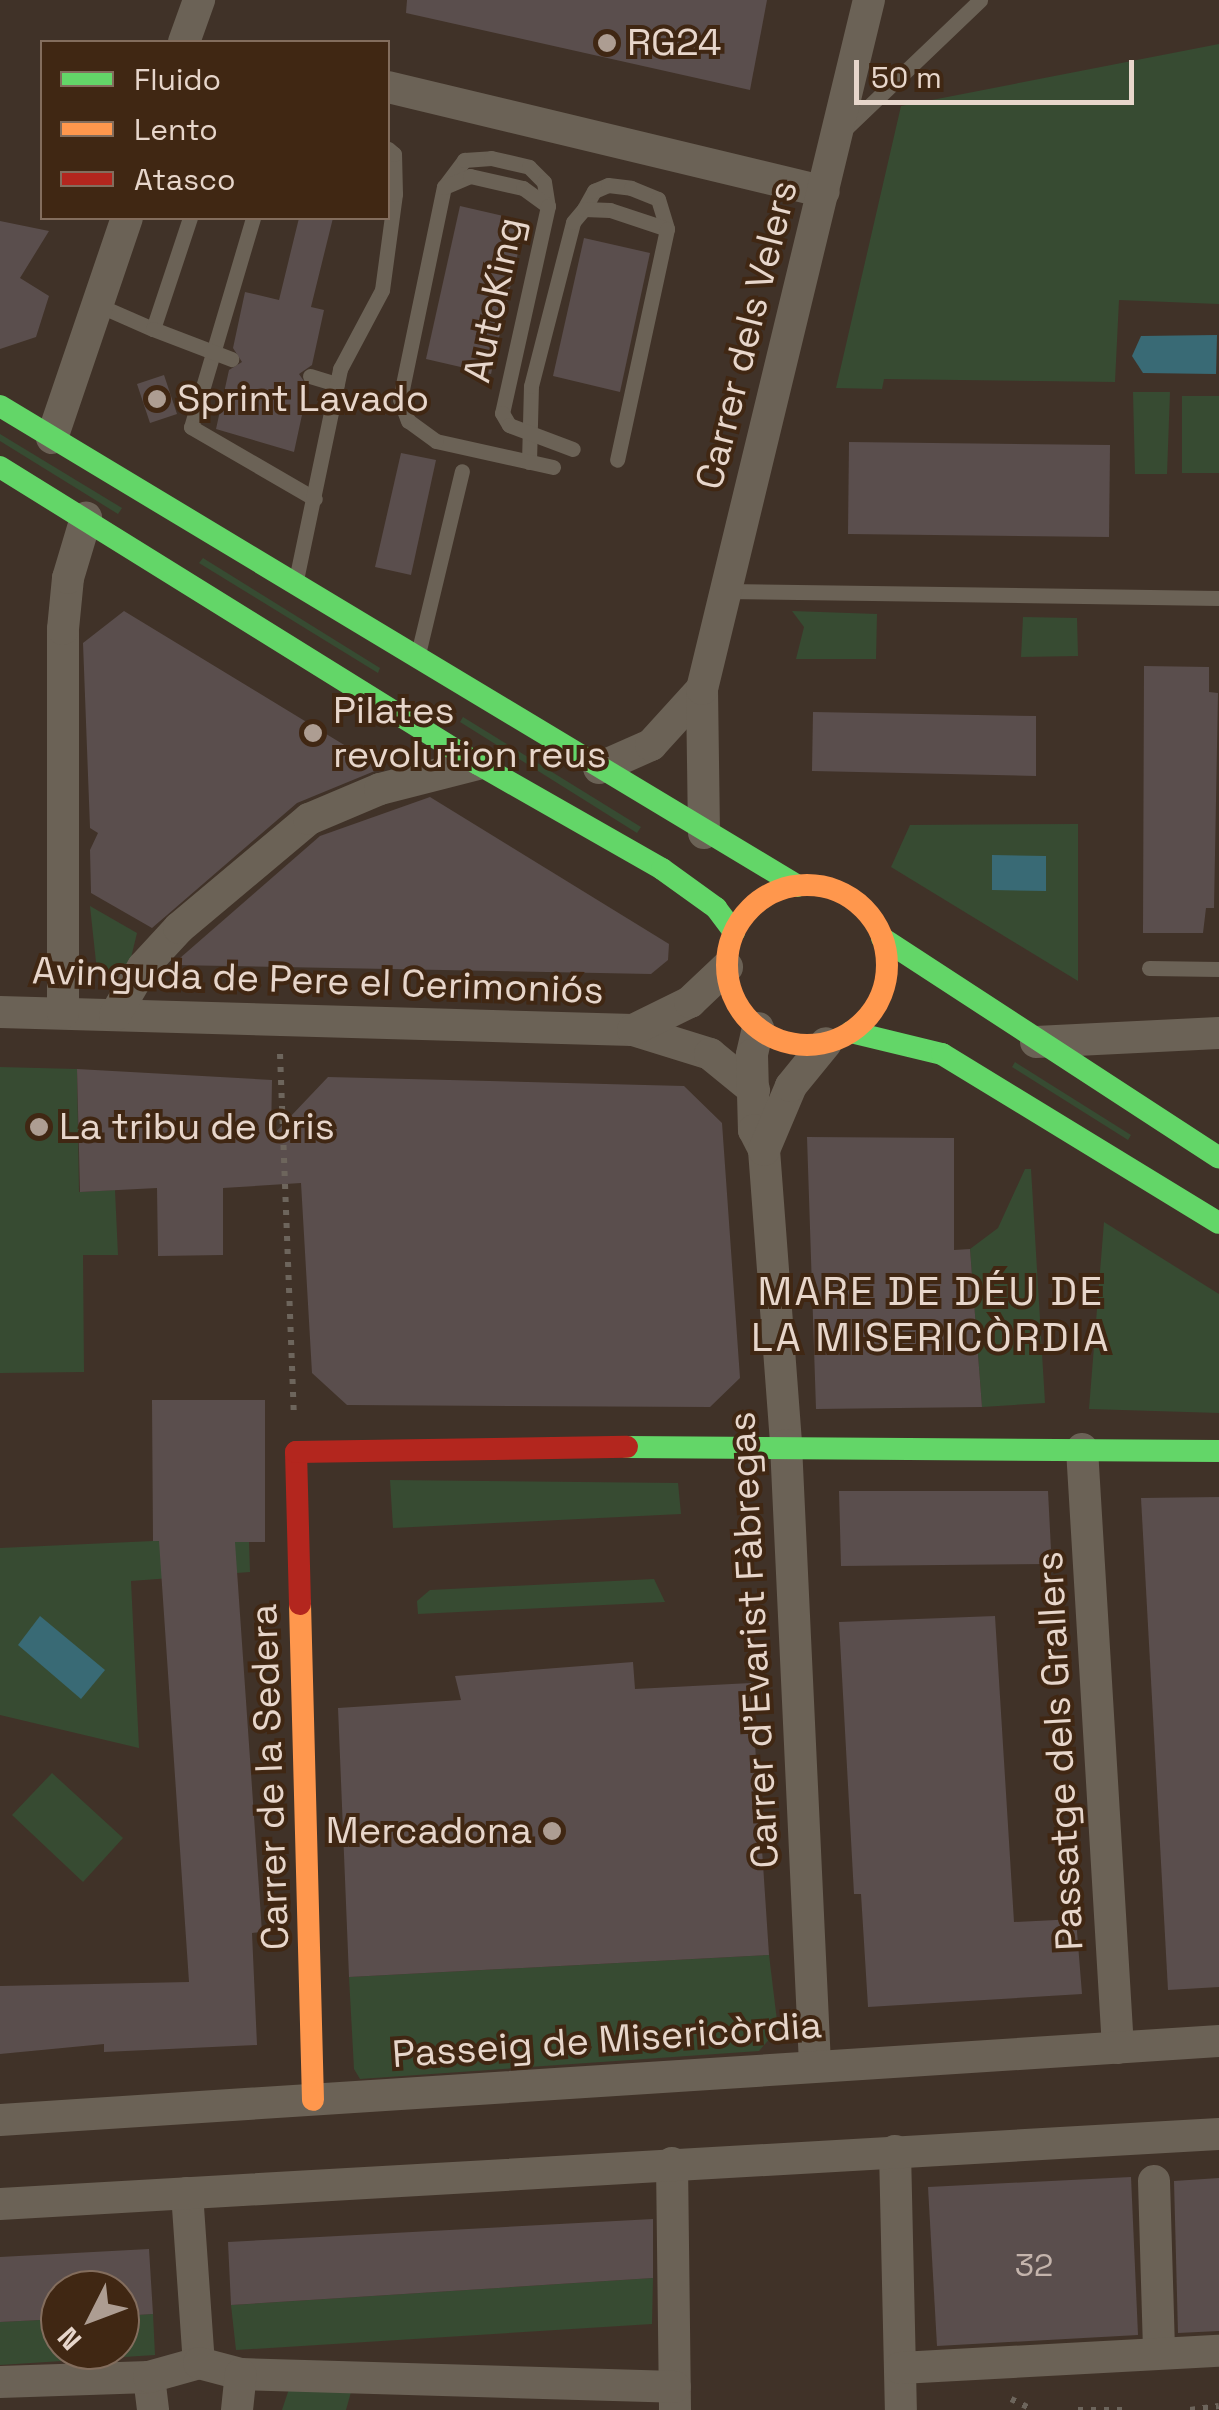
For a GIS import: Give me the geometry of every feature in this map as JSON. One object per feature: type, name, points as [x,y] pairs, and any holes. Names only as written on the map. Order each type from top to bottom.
[{"type":"main road","points":[[0,406],[704,833],[798,886],[849,897],[882,938],[1219,1158]]},
{"type":"main road","points":[[0,467],[478,764],[662,869],[716,908],[734,932]]},
{"type":"main road","points":[[798,886],[753,906],[734,932],[727,966],[733,996],[754,1024],[797,1045],[838,1037],[942,1054],[1219,1223]]},
{"type":"main road","points":[[838,1037],[873,1011],[885,983],[882,938]]},
{"type":"main road","points":[[296,1452],[786,1445],[1219,1451]]},
{"type":"main road","name":"Carrer de la Sedera","points":[[296,1452],[313,2100]]},
{"type":"street","points":[[191,40],[200,0]]},
{"type":"street","name":"Carrer dels Velers","points":[[704,833],[702,689],[869,0]]},
{"type":"street","points":[[390,87],[824,192]]},
{"type":"street","points":[[52,438],[126,220]]},
{"type":"street","points":[[63,1014],[63,629],[68,578],[86,518]]},
{"type":"street","name":"Carrer dels Velers","points":[[599,768],[651,745],[702,689]]},
{"type":"street","points":[[115,1014],[168,939],[308,820],[380,789],[478,764]]},
{"type":"street","name":"Avinguda de Pere el Cerimoniós","points":[[633,1030],[690,1002],[727,966]]},
{"type":"street","name":"Avinguda de Pere el Cerimoniós","points":[[0,1012],[633,1030],[687,1044],[754,1090]]},
{"type":"street","points":[[687,1044],[727,1036],[754,1024]]},
{"type":"street","name":"Carrer d'Evarist Fàbregas","points":[[754,1024],[754,1130],[764,1150],[786,1445],[815,2065]]},
{"type":"street","points":[[1036,1042],[1219,1033]]},
{"type":"street","name":"Carrer d'Evarist Fàbregas","points":[[764,1150],[791,1086],[838,1037]]},
{"type":"street","name":"Passatge dels Grallers","points":[[1082,1449],[1118,2048]]},
{"type":"street","name":"Passeig de Misericòrdia","points":[[0,2120],[1219,2041]]},
{"type":"street","points":[[0,2204],[672,2162],[1219,2134]]},
{"type":"street","points":[[896,2150],[901,2410]]},
{"type":"street","points":[[0,2382],[149,2377],[198,2363],[240,2374],[675,2398],[672,2162]]},
{"type":"street","points":[[1154,2180],[1160,2352]]},
{"type":"street","points":[[187,2193],[198,2363]]},
{"type":"street","points":[[900,2368],[1219,2351]]},
{"type":"street","points":[[236,2410],[240,2374]]},
{"type":"street","points":[[149,2377],[153,2410]]},
{"type":"lane","points":[[836,138],[980,0]]},
{"type":"lane","points":[[295,584],[337,384],[382,290],[395,194],[394,154],[390,151]]},
{"type":"lane","name":"AutoKing","points":[[553,467],[436,441],[408,421],[400,398],[444,187],[464,160],[491,158],[529,167],[544,182],[548,206],[502,413],[508,424],[573,449]]},
{"type":"lane","points":[[529,462],[530,386],[573,222],[594,191],[631,188],[658,199],[667,229],[617,460]]},
{"type":"lane","points":[[584,209],[610,210],[667,229]]},
{"type":"lane","points":[[153,329],[189,220]]},
{"type":"lane","points":[[252,220],[210,350],[191,427],[314,500]]},
{"type":"lane","points":[[98,305],[231,358]]},
{"type":"lane","points":[[310,376],[337,384]]},
{"type":"lane","points":[[418,658],[462,472]]},
{"type":"lane","points":[[725,591],[1219,598]]},
{"type":"lane","points":[[1148,968],[1219,970]]},
{"type":"path","points":[[279,1020],[296,1452]]},
{"type":"path","points":[[1190,2410],[1219,2406]]},
{"type":"path","points":[[1078,2410],[1126,2410]]},
{"type":"green space","points":[[1219,44],[1219,304],[1119,300],[1115,382],[884,379],[882,389],[836,388],[901,106]]},
{"type":"green space","points":[[1133,392],[1170,392],[1167,474],[1135,474]]},
{"type":"green space","points":[[1182,396],[1219,396],[1219,473],[1182,473]]},
{"type":"green space","points":[[0,434],[122,508],[118,514],[0,441]]},
{"type":"green space","points":[[203,558],[380,668],[378,673],[199,563]]},
{"type":"green space","points":[[792,611],[877,614],[876,659],[796,659],[804,627]]},
{"type":"green space","points":[[1023,617],[1077,618],[1078,656],[1021,657]]},
{"type":"green space","points":[[463,717],[641,827],[637,833],[460,722]]},
{"type":"green space","points":[[1078,824],[1078,981],[891,867],[910,825]]},
{"type":"green space","points":[[90,906],[137,933],[127,974],[108,973],[96,962]]},
{"type":"green space","points":[[1015,1062],[1131,1135],[1128,1140],[1012,1067]]},
{"type":"green space","name":"La tribu de Cris","points":[[0,1067],[77,1069],[79,1192],[115,1190],[118,1255],[83,1255],[84,1372],[0,1373]]},
{"type":"green space","points":[[1025,1169],[1031,1169],[1045,1403],[982,1407],[970,1249],[998,1228]]},
{"type":"green space","points":[[1104,1222],[1219,1294],[1219,1413],[1089,1409]]},
{"type":"green space","points":[[390,1480],[678,1483],[681,1514],[393,1528]]},
{"type":"green space","points":[[153,1541],[249,1542],[250,1572],[131,1581],[139,1748],[0,1715],[0,1548]]},
{"type":"green space","points":[[654,1579],[665,1602],[418,1614],[417,1601],[430,1590]]},
{"type":"green space","points":[[52,1773],[123,1838],[83,1882],[12,1815]]},
{"type":"green space","points":[[769,1955],[778,2029],[759,2051],[360,2079],[354,2069],[349,1977]]},
{"type":"green space","points":[[653,2278],[652,2324],[236,2350],[231,2305]]},
{"type":"green space","points":[[153,2314],[155,2355],[140,2356],[140,2315]]},
{"type":"green space","points":[[40,2320],[40,2362],[0,2365],[0,2322]]},
{"type":"green space","points":[[289,2389],[351,2392],[346,2410],[282,2410]]},
{"type":"water","points":[[1217,335],[1216,374],[1143,373],[1132,356],[1141,336]]},
{"type":"water","points":[[992,855],[1046,856],[1046,891],[992,890]]},
{"type":"water","points":[[40,1616],[105,1670],[81,1699],[18,1645]]},
{"type":"building","points":[[407,0],[767,0],[750,90],[406,13]]},
{"type":"building","points":[[460,206],[525,221],[491,374],[426,359]]},
{"type":"building","points":[[299,220],[333,220],[311,307],[324,310],[312,365],[299,374],[308,387],[294,452],[216,429],[229,370],[242,362],[233,348],[245,292],[279,300]]},
{"type":"building","points":[[0,221],[49,231],[20,278],[49,296],[36,337],[0,349]]},
{"type":"building","points":[[584,238],[650,253],[620,392],[553,376]]},
{"type":"building","name":"Sprint Lavado","points":[[164,375],[177,414],[150,423],[137,384]]},
{"type":"building","points":[[849,442],[1110,445],[1109,537],[848,534]]},
{"type":"building","points":[[401,453],[436,460],[411,575],[375,567]]},
{"type":"building","points":[[124,611],[382,768],[297,803],[152,928],[91,893],[90,850],[98,833],[90,828],[83,643]]},
{"type":"building","points":[[1144,666],[1209,667],[1209,692],[1218,693],[1214,908],[1206,908],[1203,933],[1143,933]]},
{"type":"building","points":[[813,712],[1036,716],[1036,776],[812,771]]},
{"type":"building","points":[[430,797],[669,944],[668,960],[651,974],[172,965],[320,836]]},
{"type":"building","points":[[77,1069],[272,1080],[271,1137],[328,1077],[684,1086],[722,1123],[740,1378],[710,1407],[347,1405],[312,1373],[301,1183],[223,1188],[223,1255],[158,1256],[157,1188],[80,1192]]},
{"type":"building","points":[[807,1137],[954,1138],[954,1250],[970,1249],[982,1407],[816,1409]]},
{"type":"building","points":[[152,1400],[265,1400],[265,1542],[235,1542],[262,1932],[252,1933],[257,2045],[104,2052],[104,2044],[0,2054],[0,1986],[189,1982],[159,1541],[153,1541]]},
{"type":"building","points":[[839,1491],[1048,1491],[1051,1550],[1047,1564],[841,1566]]},
{"type":"building","points":[[1219,1497],[1219,1987],[1168,1990],[1141,1498]]},
{"type":"building","points":[[995,1616],[1014,1922],[1076,1919],[1082,1994],[868,2007],[861,1894],[854,1894],[839,1622]]},
{"type":"building","name":"Mercadona","points":[[633,1662],[635,1689],[751,1683],[769,1955],[349,1977],[338,1708],[461,1700],[455,1676]]},
{"type":"building","points":[[1131,2177],[1138,2335],[937,2346],[928,2187]]},
{"type":"building","points":[[1219,2178],[1219,2331],[1178,2333],[1174,2181]]},
{"type":"building","points":[[653,2219],[653,2278],[231,2305],[228,2242]]},
{"type":"building","points":[[149,2249],[153,2314],[140,2315],[140,2270],[40,2270],[40,2320],[0,2322],[0,2257]]},
{"type":"traffic: fast","points":[[0,406],[798,886]]},
{"type":"traffic: fast","points":[[0,467],[478,764],[662,869],[716,908],[734,932]]},
{"type":"traffic: fast","points":[[882,938],[1219,1158]]},
{"type":"traffic: fast","points":[[851,1032],[942,1054],[1219,1223]]},
{"type":"traffic: fast","points":[[627,1447],[1219,1451]]},
{"type":"traffic: slow","points":[[807,885],[838,891],[863,909],[881,934],[887,965],[881,996],[863,1021],[838,1039],[807,1045],[776,1039],[751,1021],[733,996],[727,965],[733,934],[751,909],[776,891],[807,885]]},
{"type":"traffic: slow","points":[[300,1604],[313,2100]]},
{"type":"traffic: jam","points":[[300,1604],[296,1452],[627,1447]]},
{"type":"place","name":"RG24","points":[[607,43]]},
{"type":"place","name":"Sprint Lavado","points":[[157,399]]},
{"type":"place","name":"Pilates revolution reus","points":[[313,733]]},
{"type":"place","name":"La tribu de Cris","points":[[39,1127]]},
{"type":"place","name":"Mercadona","points":[[552,1831]]},
{"type":"district","name":"MARE DE DÉU DE LA MISERICÒRDIA","points":[[931,1315]]}]
